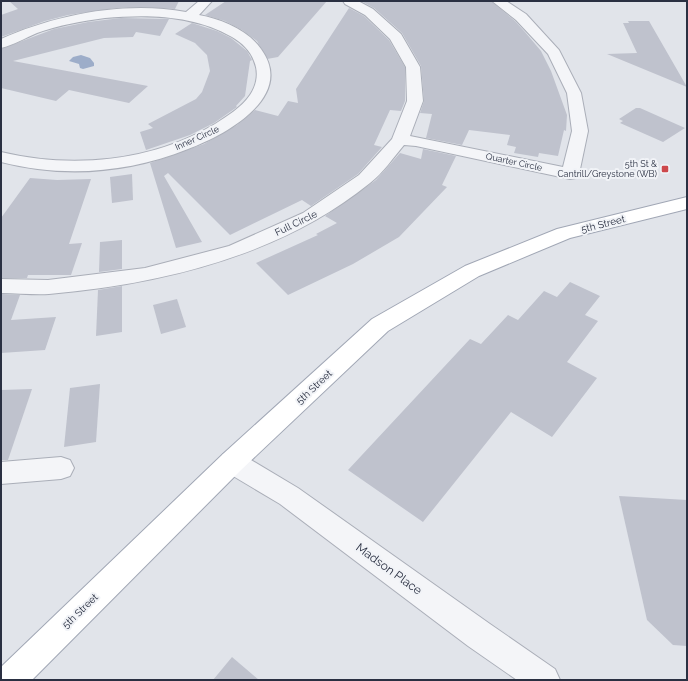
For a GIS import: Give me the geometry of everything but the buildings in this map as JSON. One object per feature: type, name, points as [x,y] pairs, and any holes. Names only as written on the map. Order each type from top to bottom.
[{"type":"main road","name":"5th Street","points":[[10,680],[232,462],[380,325],[472,271],[564,233],[687,203]]},
{"type":"street","points":[[189,17],[206,1]]},
{"type":"street","name":"Full Circle","points":[[1,286],[48,287],[145,275],[235,250],[310,217],[365,179],[400,140],[415,101],[413,67],[396,37],[369,12],[349,1]]},
{"type":"street","name":"Quarter Circle","points":[[400,140],[416,141],[570,174],[580,131],[574,93],[554,53],[521,17],[498,1]]},
{"type":"street","name":"Inner Circle","points":[[1,44],[28,32],[60,22],[93,16],[126,13],[152,13],[189,17],[215,23],[236,33],[252,45],[262,60],[264,77],[258,95],[242,113],[218,130],[185,146],[146,157],[104,164],[69,166],[35,164],[3,159]]},
{"type":"street","name":"Madson Place","points":[[232,462],[289,496],[479,635],[544,680]]},
{"type":"street","points":[[1,473],[61,468]]},
{"type":"water","points":[[81,55],[90,58],[94,63],[94,66],[83,69],[80,68],[79,64],[69,61],[73,57]]},
{"type":"place","name":"5th St & Cantrill/Greystone (WB)","points":[[665,169]]}]
